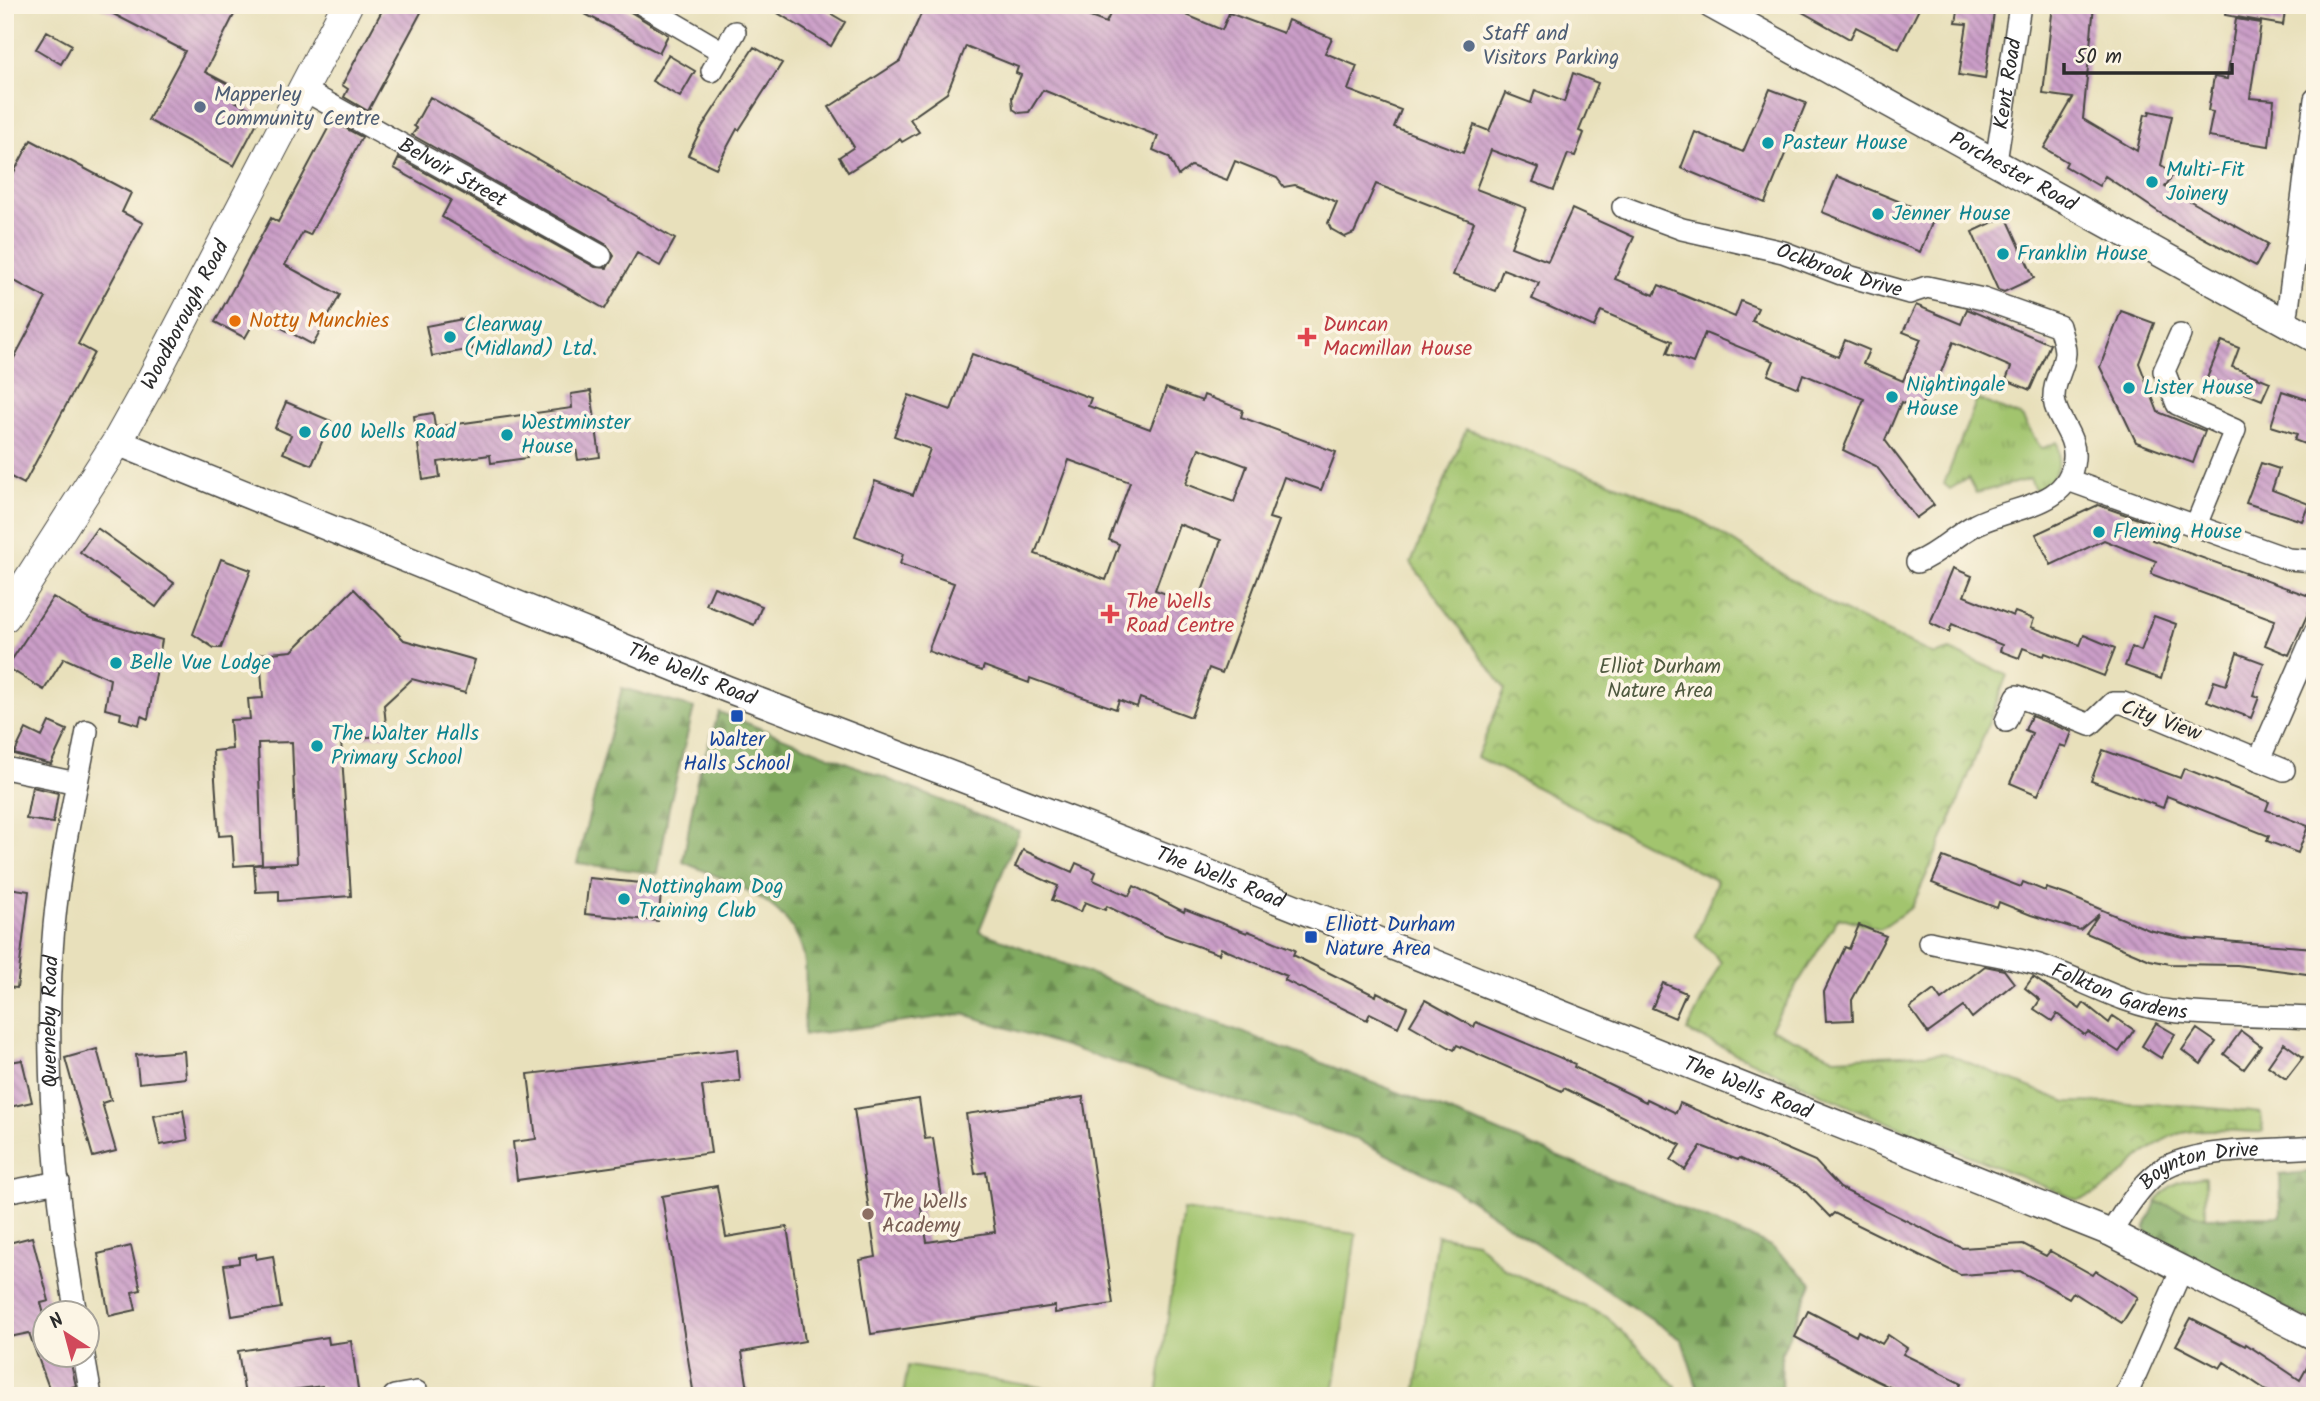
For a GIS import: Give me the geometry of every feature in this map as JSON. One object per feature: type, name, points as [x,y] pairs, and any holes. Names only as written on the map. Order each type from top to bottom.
[{"type":"main road","name":"Woodborough Road","points":[[8,607],[117,442],[304,90],[346,5]]},
{"type":"street","points":[[643,5],[723,52]]},
{"type":"street","name":"Kent Road","points":[[1996,162],[2020,5]]},
{"type":"street","name":"Porchester Road","points":[[1713,6],[2315,339]]},
{"type":"street","points":[[712,71],[735,33]]},
{"type":"street","name":"Belvoir Street","points":[[304,90],[601,256]]},
{"type":"street","points":[[2284,322],[2288,309],[2315,99]]},
{"type":"street","name":"Ockbrook Drive","points":[[1623,207],[1660,232],[1783,252],[1842,274],[1909,293],[1927,287],[1983,299],[2059,326],[2065,354],[2054,383],[2054,402],[2075,445],[2074,461],[2068,480]]},
{"type":"street","points":[[2180,335],[2164,371],[2176,404],[2235,430],[2196,525]]},
{"type":"street","name":"The Wells Road","points":[[117,442],[727,689],[1201,870],[2111,1233],[2315,1337]]},
{"type":"street","points":[[1917,562],[1979,522],[2048,498],[2068,480],[2288,559],[2315,561]]},
{"type":"street","points":[[2259,760],[2315,632]]},
{"type":"street","name":"City View","points":[[2006,721],[2017,696],[2090,725],[2113,703],[2123,703],[2284,770]]},
{"type":"street","name":"Querneby Road","points":[[74,1300],[59,1182],[49,1032],[50,968],[63,851],[88,732]]},
{"type":"street","points":[[5,768],[77,783]]},
{"type":"street","name":"Folkton Gardens","points":[[1929,942],[1963,950],[1990,951],[2042,966],[2105,994],[2168,1011],[2315,1018]]},
{"type":"street","name":"Boynton Drive","points":[[2111,1233],[2157,1173],[2175,1163],[2221,1154],[2315,1147]]},
{"type":"street","points":[[5,1192],[59,1182]]},
{"type":"street","points":[[2126,1396],[2182,1269]]},
{"type":"street","points":[[86,1370],[91,1396]]},
{"type":"street","points":[[394,1396],[417,1394]]},
{"type":"green space","points":[[1977,399],[2022,417],[2041,449],[2057,442],[2059,457],[2056,471],[2042,488],[2035,490],[2030,479],[1976,493],[1968,478],[1950,489],[1944,484]]},
{"type":"green space","name":"Elliot Durham Nature Area","points":[[1466,429],[1629,489],[1698,519],[1835,607],[1934,655],[1950,650],[2007,675],[1954,813],[1912,907],[1880,929],[1839,917],[1770,1028],[1835,1058],[1945,1053],[2066,1102],[2168,1104],[2261,1113],[2263,1132],[2201,1130],[2177,1134],[2154,1146],[2113,1182],[2090,1196],[2077,1200],[1844,1104],[1687,1031],[1721,962],[1696,936],[1717,881],[1477,757],[1505,689],[1411,563]]},
{"type":"green space","points":[[622,688],[694,708],[669,807],[658,874],[577,863]]},
{"type":"green space","points":[[719,712],[1019,831],[979,931],[1473,1121],[1771,1246],[1812,1283],[1782,1352],[1781,1396],[1700,1396],[1682,1340],[1448,1185],[1354,1138],[964,1014],[804,1035],[805,964],[800,943],[790,925],[760,898],[683,862],[697,780]]},
{"type":"green space","points":[[2308,1172],[2315,1176],[2315,1323],[2151,1240],[2145,1229],[2156,1202],[2206,1217],[2281,1216],[2280,1175]]},
{"type":"green space","points":[[2205,1177],[2206,1217],[2156,1202],[2166,1190],[2177,1183]]},
{"type":"green space","points":[[1183,1210],[1356,1234],[1333,1396],[1157,1396]]},
{"type":"green space","points":[[1437,1235],[1476,1242],[1505,1269],[1607,1317],[1676,1386],[1676,1396],[1415,1396]]},
{"type":"green space","points":[[908,1366],[1095,1396],[903,1396]]},
{"type":"building","points":[[96,5],[239,5],[205,72],[236,88],[231,99],[261,115],[234,166],[148,120],[185,51]]},
{"type":"building","points":[[385,5],[425,5],[368,111],[344,97],[348,89],[342,85]]},
{"type":"building","points":[[568,5],[619,5],[668,35],[659,53]]},
{"type":"building","points":[[765,5],[816,5],[845,22],[831,46]]},
{"type":"building","name":"Duncan Macmillan House","points":[[925,5],[1059,5],[1106,23],[1114,5],[1163,5],[1222,30],[1229,13],[1283,33],[1288,20],[1332,38],[1325,53],[1357,66],[1348,90],[1401,110],[1394,127],[1463,153],[1474,125],[1489,131],[1505,93],[1531,103],[1535,90],[1564,102],[1573,73],[1598,83],[1579,131],[1584,133],[1575,156],[1568,154],[1554,190],[1533,182],[1539,168],[1491,150],[1476,189],[1526,208],[1511,247],[1548,261],[1572,209],[1634,237],[1615,279],[1654,295],[1659,285],[1735,317],[1741,301],[1758,308],[1752,321],[1838,357],[1845,340],[1869,350],[1863,364],[1903,381],[1921,339],[1903,332],[1916,305],[1961,324],[1967,309],[2050,344],[2030,390],[2006,380],[2011,367],[1953,342],[1932,395],[1927,393],[1919,410],[1901,402],[1885,440],[1934,505],[1916,518],[1876,466],[1843,450],[1864,399],[1803,374],[1798,388],[1768,375],[1774,361],[1705,333],[1693,363],[1667,353],[1672,341],[1601,311],[1594,327],[1532,299],[1539,283],[1503,269],[1495,291],[1453,275],[1474,222],[1376,184],[1354,233],[1345,237],[1331,229],[1328,223],[1337,202],[1295,185],[1284,187],[1277,178],[1235,161],[1227,180],[1191,166],[1178,176],[1169,157],[1153,150],[1158,136],[1043,90],[1029,112],[1019,113],[1013,109],[1012,97],[1021,75],[1016,73],[1018,67],[966,46],[947,93],[910,119],[919,132],[902,142],[900,139],[848,172],[839,157],[854,147],[829,107],[900,61]]},
{"type":"building","points":[[1790,5],[1921,5],[1899,49],[1856,27],[1850,39]]},
{"type":"building","points":[[1959,5],[1995,5],[1985,79],[1959,75],[1967,24],[1956,23]]},
{"type":"building","points":[[2053,5],[2094,5],[2083,119],[2137,151],[2145,114],[2149,115],[2150,111],[2172,116],[2161,165],[2174,173],[2165,187],[2268,244],[2256,266],[2172,221],[2105,176],[2099,186],[2065,166],[2067,162],[2044,148],[2073,98],[2043,94]]},
{"type":"building","points":[[2226,5],[2286,5],[2283,25],[2225,15]]},
{"type":"building","points":[[2236,19],[2261,23],[2250,98],[2274,100],[2269,146],[2208,137],[2213,112],[2208,111],[2214,77],[2227,79]]},
{"type":"building","points":[[47,31],[72,45],[61,64],[36,49]]},
{"type":"building","points":[[754,47],[782,63],[739,130],[737,129],[716,168],[688,155],[702,127]]},
{"type":"building","points":[[668,55],[695,71],[680,97],[652,81]]},
{"type":"building","name":"Pasteur House","points":[[1770,89],[1806,103],[1765,203],[1681,168],[1695,132],[1743,152]]},
{"type":"building","points":[[430,97],[675,239],[660,266],[637,253],[605,309],[442,217],[451,200],[394,168],[399,158],[595,267],[607,268],[614,256],[607,245],[412,135]]},
{"type":"building","points":[[332,121],[362,137],[310,235],[303,232],[285,265],[340,295],[313,345],[258,315],[245,338],[215,322],[271,218],[278,222]]},
{"type":"building","points":[[31,140],[131,193],[122,212],[143,223],[78,344],[94,353],[24,484],[5,474],[5,375],[46,298],[5,276],[5,189]]},
{"type":"building","name":"Jenner House","points":[[1837,176],[1935,216],[1920,252],[1822,212]]},
{"type":"building","name":"Franklin House","points":[[2006,216],[2034,278],[2004,292],[1998,290],[1972,232]]},
{"type":"building","name":"Lister House","points":[[2121,311],[2154,323],[2139,363],[2158,412],[2205,431],[2193,463],[2136,442],[2100,367]]},
{"type":"building","name":"Clearway (Midland) Ltd.","points":[[468,318],[473,349],[432,356],[426,326]]},
{"type":"building","points":[[2222,341],[2239,348],[2232,367],[2270,382],[2262,400],[2207,378]]},
{"type":"building","points":[[972,354],[1091,398],[1088,406],[1150,429],[1166,388],[1202,401],[1204,395],[1243,410],[1241,417],[1336,452],[1321,490],[1284,477],[1269,518],[1279,521],[1222,673],[1209,668],[1191,717],[1140,698],[1137,707],[1119,700],[1116,709],[1030,678],[1029,683],[984,666],[982,671],[928,651],[954,583],[900,564],[903,554],[855,536],[875,481],[913,495],[930,449],[894,436],[909,395],[951,410]],"holes":[[[1199,448],[1247,466],[1234,502],[1186,484]],[[1069,460],[1130,482],[1109,540],[1119,544],[1106,580],[1035,554]],[[1179,524],[1221,540],[1197,605],[1155,590]]]},
{"type":"building","points":[[2312,390],[2315,390],[2315,448],[2294,440],[2297,434],[2271,426],[2282,391],[2309,400]]},
{"type":"building","name":"Westminster House","points":[[591,391],[600,457],[578,460],[575,443],[526,450],[527,458],[491,463],[490,455],[438,462],[440,477],[423,480],[414,416],[433,413],[435,427],[572,408],[571,394]]},
{"type":"building","name":"600 Wells Road","points":[[286,402],[331,421],[312,465],[283,453],[291,435],[275,428]]},
{"type":"building","points":[[2261,463],[2279,469],[2272,490],[2309,504],[2302,521],[2246,503]]},
{"type":"building","points":[[2098,505],[2158,526],[2152,540],[2315,598],[2289,655],[2265,645],[2275,620],[2151,574],[2156,561],[2104,540],[2051,565],[2036,534]]},
{"type":"building","points":[[97,528],[174,583],[156,607],[80,552]]},
{"type":"building","points":[[221,559],[251,570],[221,648],[214,648],[193,634]]},
{"type":"building","points":[[1953,568],[1972,576],[1964,596],[2013,616],[2015,612],[2034,619],[2031,627],[2080,645],[2084,635],[2115,648],[2104,676],[2045,653],[2044,656],[2023,648],[2019,658],[2000,651],[2002,645],[1952,624],[1949,632],[1930,623]]},
{"type":"building","points":[[714,587],[762,606],[754,625],[706,605]]},
{"type":"building","name":"The Walter Halls Primary School","points":[[354,589],[404,640],[475,660],[465,693],[412,679],[384,705],[387,735],[341,740],[351,896],[279,901],[279,891],[256,892],[254,865],[297,863],[292,742],[258,743],[262,864],[234,866],[232,835],[219,836],[213,751],[232,749],[230,720],[250,719],[248,699],[263,698],[260,654],[292,651]]},
{"type":"building","name":"Belle Vue Lodge","points":[[53,597],[90,619],[162,640],[148,719],[141,716],[139,725],[120,719],[121,713],[105,709],[110,679],[64,658],[44,690],[7,667]]},
{"type":"building","points":[[2154,616],[2176,624],[2161,679],[2125,666],[2132,647],[2141,651]]},
{"type":"building","points":[[2237,653],[2264,663],[2253,695],[2259,697],[2251,718],[2207,701],[2214,681],[2226,685]]},
{"type":"building","points":[[2031,716],[2072,732],[2066,747],[2060,745],[2038,795],[2010,783],[2032,733],[2025,730]]},
{"type":"building","points":[[49,722],[67,730],[51,764],[14,754],[26,729],[42,737]]},
{"type":"building","points":[[2103,750],[2180,778],[2184,768],[2269,802],[2266,810],[2308,826],[2298,853],[2267,841],[2269,836],[2167,796],[2163,808],[2091,781]]},
{"type":"building","points":[[32,787],[58,793],[53,823],[26,819]]},
{"type":"building","points":[[1023,850],[1072,872],[1076,863],[1096,872],[1093,880],[1129,896],[1134,886],[1184,912],[1185,909],[1295,950],[1293,955],[1376,996],[1377,992],[1407,1007],[1398,1027],[1370,1013],[1367,1020],[1284,980],[1287,976],[1221,948],[1219,954],[1163,934],[1107,906],[1105,910],[1085,902],[1081,912],[1052,900],[1058,886],[1015,867]]},
{"type":"building","points":[[1943,857],[2021,887],[2023,882],[2045,891],[2046,888],[2067,895],[2149,930],[2184,938],[2315,948],[2315,975],[2237,965],[2170,964],[2150,960],[2086,933],[2099,914],[2080,930],[1999,902],[1997,908],[1932,883]]},
{"type":"building","name":"Nottingham Dog Training Club","points":[[589,878],[662,885],[658,921],[585,914]]},
{"type":"building","points":[[9,888],[29,891],[17,988],[5,987],[5,918]]},
{"type":"building","points":[[1859,925],[1886,936],[1852,1000],[1853,1020],[1826,1021],[1824,992],[1845,947],[1849,949]]},
{"type":"building","points":[[1985,966],[2004,970],[2014,983],[1972,1018],[1964,1007],[1928,1033],[1910,1008],[1934,990],[1941,1000]]},
{"type":"building","points":[[2033,977],[2080,1009],[2084,1003],[2109,1023],[2113,1016],[2134,1030],[2119,1052],[2088,1032],[2085,1035],[2057,1014],[2052,1021],[2034,1009],[2040,1000],[2025,988]]},
{"type":"building","points":[[1663,983],[1686,993],[1675,1018],[1652,1008]]},
{"type":"building","points":[[1425,1000],[1474,1027],[1476,1022],[1575,1064],[1574,1067],[1646,1102],[1647,1099],[1676,1113],[1680,1103],[1815,1161],[1840,1188],[1962,1248],[2023,1244],[2046,1256],[2050,1251],[2093,1275],[2096,1271],[2138,1297],[2122,1323],[2073,1292],[2069,1298],[2020,1271],[1960,1275],[1834,1213],[1830,1217],[1800,1186],[1739,1158],[1738,1160],[1701,1146],[1685,1170],[1671,1160],[1681,1145],[1564,1088],[1562,1091],[1457,1045],[1454,1050],[1410,1025]]},
{"type":"building","points":[[2156,1023],[2175,1034],[2161,1058],[2142,1046]]},
{"type":"building","points":[[2197,1029],[2216,1042],[2201,1064],[2182,1050]]},
{"type":"building","points":[[2241,1031],[2261,1046],[2244,1069],[2224,1054]]},
{"type":"building","points":[[2284,1043],[2303,1057],[2286,1079],[2268,1066]]},
{"type":"building","points":[[97,1049],[111,1100],[102,1103],[116,1151],[93,1157],[65,1058]]},
{"type":"building","points":[[737,1049],[740,1081],[702,1086],[711,1153],[517,1180],[513,1142],[536,1139],[528,1074]]},
{"type":"building","points":[[184,1051],[186,1078],[139,1083],[136,1055]]},
{"type":"building","points":[[22,1060],[32,1102],[5,1108],[5,1063]]},
{"type":"building","points":[[1083,1097],[1113,1304],[1055,1313],[1055,1306],[871,1334],[860,1260],[876,1257],[854,1109],[919,1099],[925,1139],[933,1138],[943,1205],[921,1208],[927,1242],[995,1232],[986,1172],[975,1174],[966,1114]]},
{"type":"building","points":[[183,1110],[188,1140],[160,1145],[154,1116]]},
{"type":"building","points":[[717,1186],[726,1237],[787,1227],[805,1341],[742,1352],[749,1396],[694,1396],[662,1196]]},
{"type":"building","points":[[32,1237],[49,1300],[32,1300],[32,1341],[29,1333],[5,1338],[5,1319],[10,1318],[5,1299],[5,1244]]},
{"type":"building","points":[[131,1246],[141,1290],[132,1292],[136,1310],[109,1316],[98,1254]]},
{"type":"building","points":[[256,1254],[256,1259],[273,1256],[281,1308],[232,1316],[224,1265],[239,1263],[239,1257]]},
{"type":"building","points":[[1808,1311],[1856,1336],[1858,1331],[1882,1344],[1888,1335],[1907,1348],[1903,1354],[1962,1383],[1954,1396],[1908,1396],[1795,1337]]},
{"type":"building","points":[[2191,1318],[2245,1346],[2246,1344],[2300,1380],[2315,1353],[2315,1396],[2275,1396],[2224,1362],[2220,1368],[2176,1345]]},
{"type":"building","points":[[328,1337],[329,1344],[351,1341],[359,1396],[323,1396],[322,1386],[245,1396],[238,1351]]},
{"type":"building","points":[[43,1370],[72,1370],[75,1396],[52,1396]]},
{"type":"place","name":"Staff and Visitors Parking","points":[[1469,46]]},
{"type":"place","name":"Mapperley Community Centre","points":[[200,107]]},
{"type":"place","name":"Pasteur House","points":[[1768,143]]},
{"type":"place","name":"Multi-Fit Joinery","points":[[2152,182]]},
{"type":"place","name":"Jenner House","points":[[1878,214]]},
{"type":"place","name":"Franklin House","points":[[2003,254]]},
{"type":"place","name":"Notty Munchies","points":[[235,321]]},
{"type":"place","name":"Clearway (Midland) Ltd.","points":[[450,337]]},
{"type":"place","name":"Duncan Macmillan House","points":[[1307,337]]},
{"type":"place","name":"Lister House","points":[[2129,388]]},
{"type":"place","name":"Nightingale House","points":[[1892,397]]},
{"type":"place","name":"600 Wells Road","points":[[305,432]]},
{"type":"place","name":"Westminster House","points":[[507,435]]},
{"type":"place","name":"Fleming House","points":[[2099,532]]},
{"type":"place","name":"The Wells Road Centre","points":[[1110,614]]},
{"type":"place","name":"Belle Vue Lodge","points":[[116,663]]},
{"type":"place","name":"Walter Halls School","points":[[737,716]]},
{"type":"place","name":"The Walter Halls Primary School","points":[[317,746]]},
{"type":"place","name":"Nottingham Dog Training Club","points":[[624,899]]},
{"type":"place","name":"Elliott Durham Nature Area","points":[[1311,937]]},
{"type":"place","name":"The Wells Academy","points":[[868,1214]]}]
